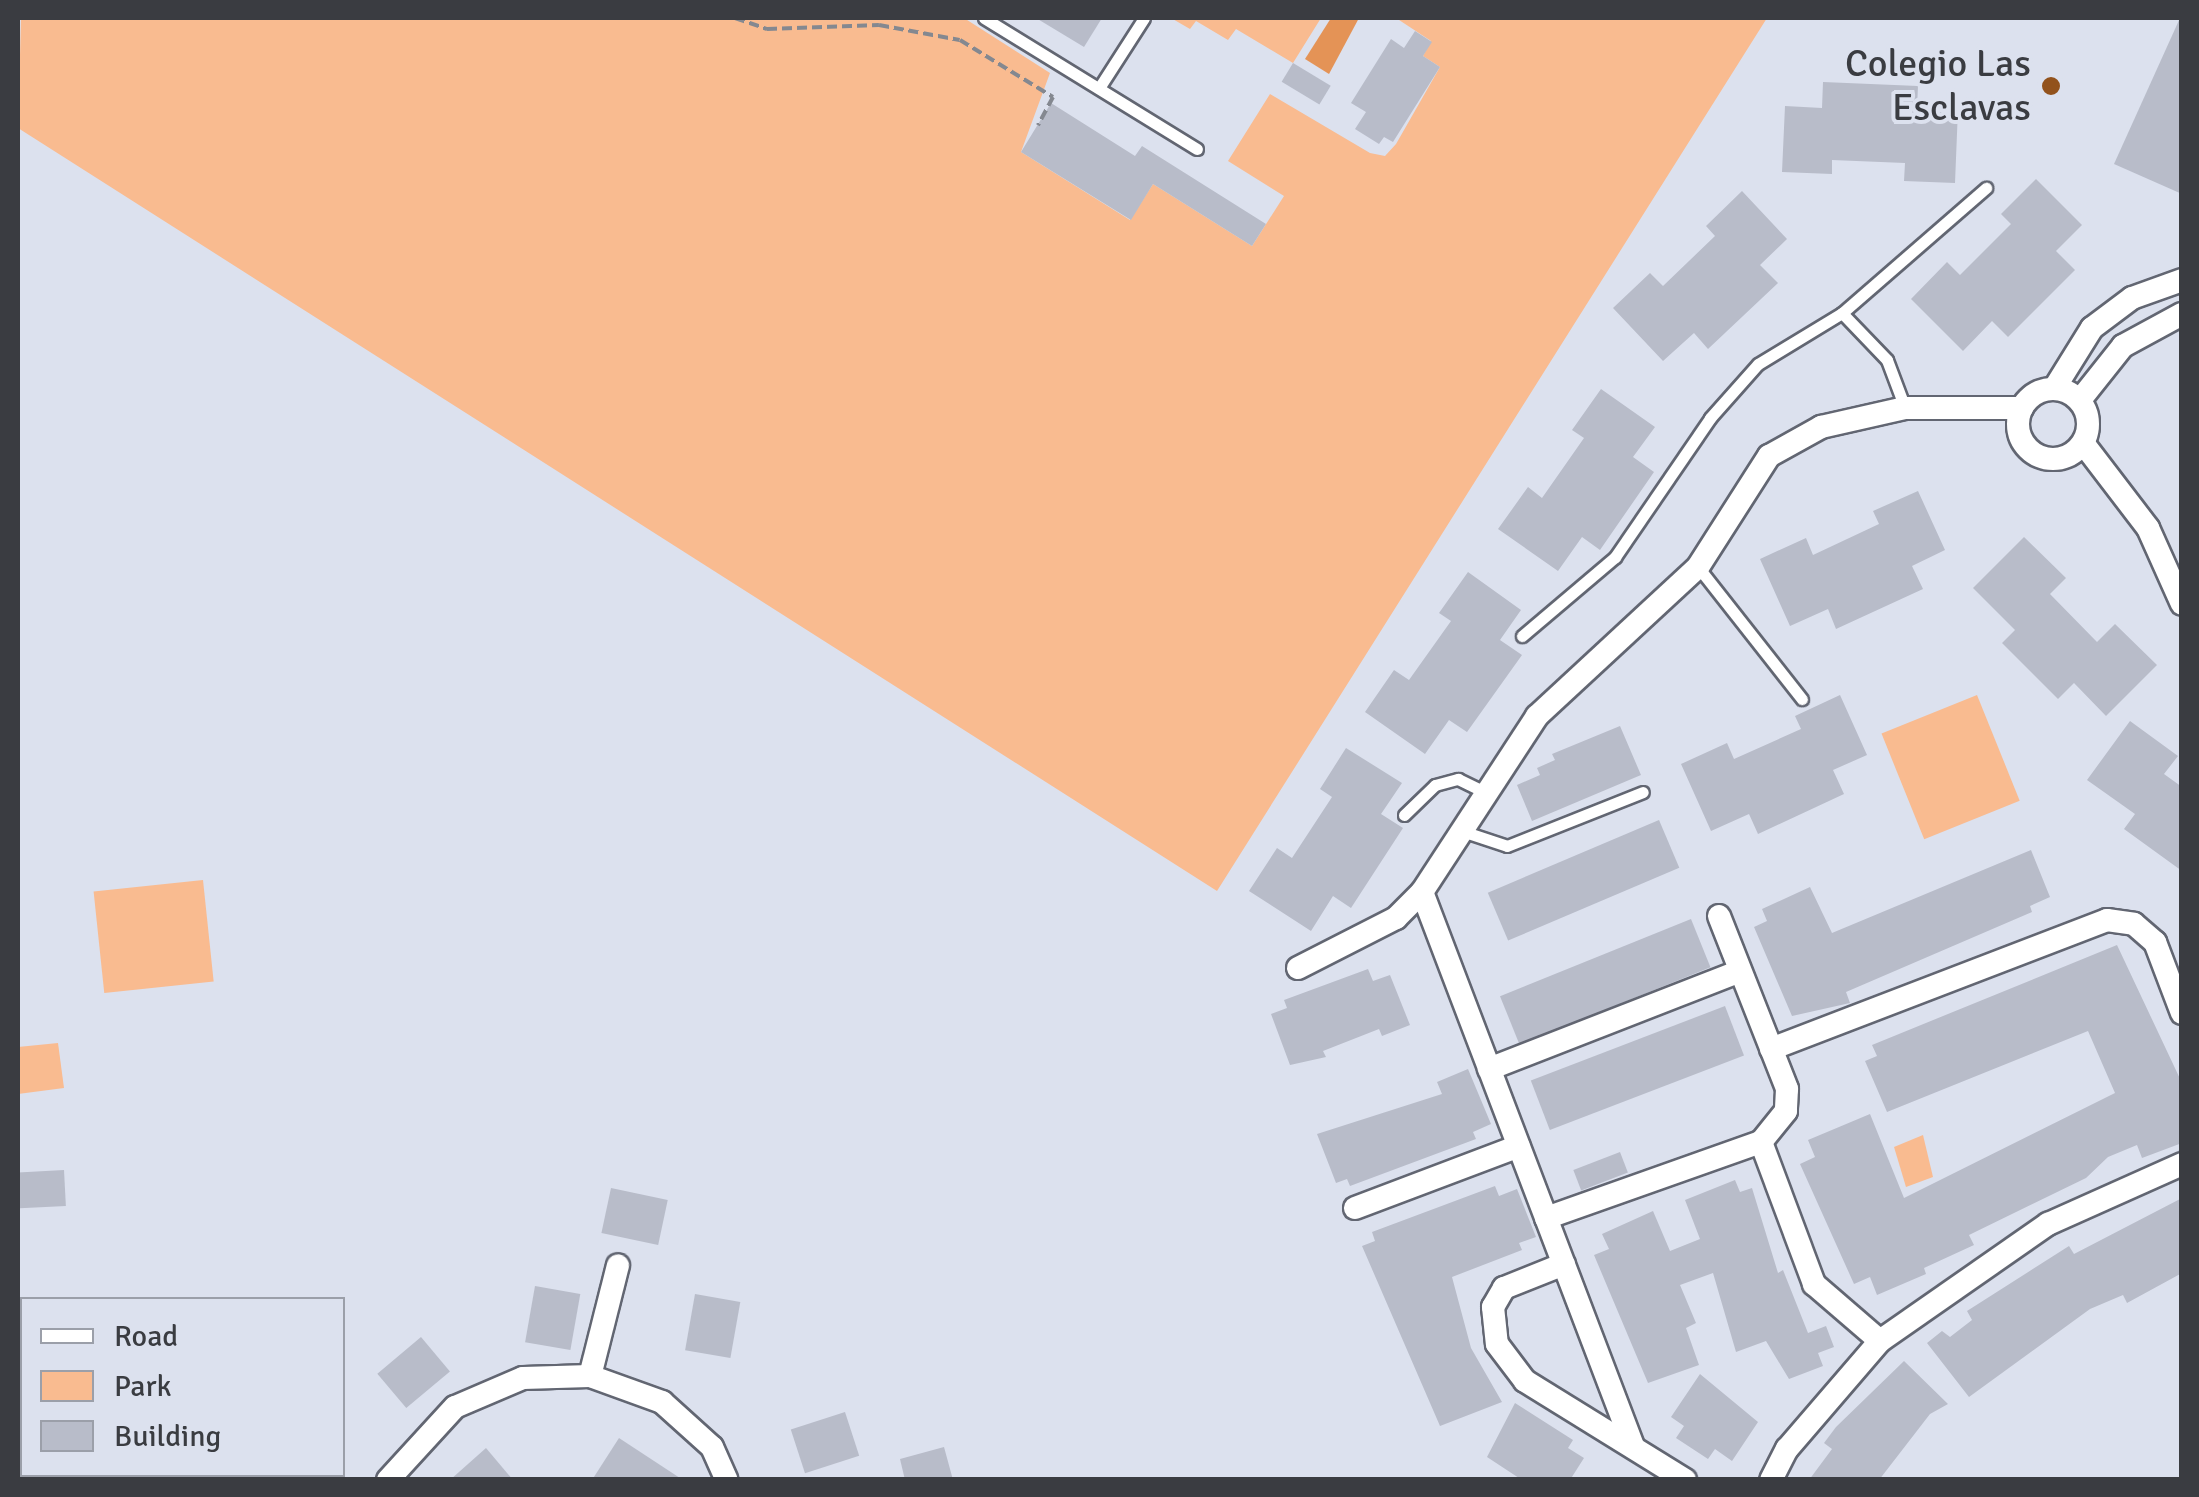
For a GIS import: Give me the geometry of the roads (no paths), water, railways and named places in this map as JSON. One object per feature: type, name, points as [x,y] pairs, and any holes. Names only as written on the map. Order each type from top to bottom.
[{"type":"street","points":[[1298,968],[1396,918],[1422,892],[1537,716],[1698,567],[1769,456],[1821,428],[1905,408],[2022,408],[2054,388],[2092,328],[2132,298],[2182,280]]},
{"type":"street","points":[[2080,400],[2123,346],[2182,314]]},
{"type":"street","points":[[2022,408],[2018,431],[2030,452],[2064,458],[2083,444],[2089,426],[2080,400],[2054,388]]},
{"type":"street","points":[[2083,444],[2148,528],[2182,604]]},
{"type":"street","points":[[1422,892],[1632,1446]]},
{"type":"street","points":[[1546,1218],[1761,1142],[1786,1110],[1771,1049],[1719,916]]},
{"type":"street","points":[[1771,1049],[2107,920],[2134,924],[2154,942],[2182,1013]]},
{"type":"street","points":[[1490,1069],[1738,972]]},
{"type":"street","points":[[1761,1142],[1814,1284],[1880,1341]]},
{"type":"street","points":[[1356,1208],[1519,1146]]},
{"type":"street","points":[[1771,1480],[1787,1449],[1880,1341],[2048,1224],[2182,1164]]},
{"type":"street","points":[[1564,1264],[1504,1288],[1493,1308],[1497,1344],[1524,1382],[1685,1480]]},
{"type":"street","points":[[590,1376],[618,1265]]},
{"type":"street","points":[[388,1480],[455,1407],[523,1378],[590,1376],[662,1402],[712,1448],[727,1480]]},
{"type":"lane","points":[[984,18],[1197,149]]},
{"type":"lane","points":[[1099,88],[1144,18]]},
{"type":"lane","points":[[1522,636],[1616,558],[1710,418],[1758,364],[1842,314],[1986,188]]},
{"type":"lane","points":[[1842,314],[1887,360],[1905,408]]},
{"type":"lane","points":[[1698,567],[1802,699]]},
{"type":"lane","points":[[1404,815],[1435,785],[1458,779],[1487,793]]},
{"type":"lane","points":[[1462,831],[1507,846],[1643,792]]},
{"type":"place","name":"Colegio Las Esclavas","points":[[2051,86]]}]
